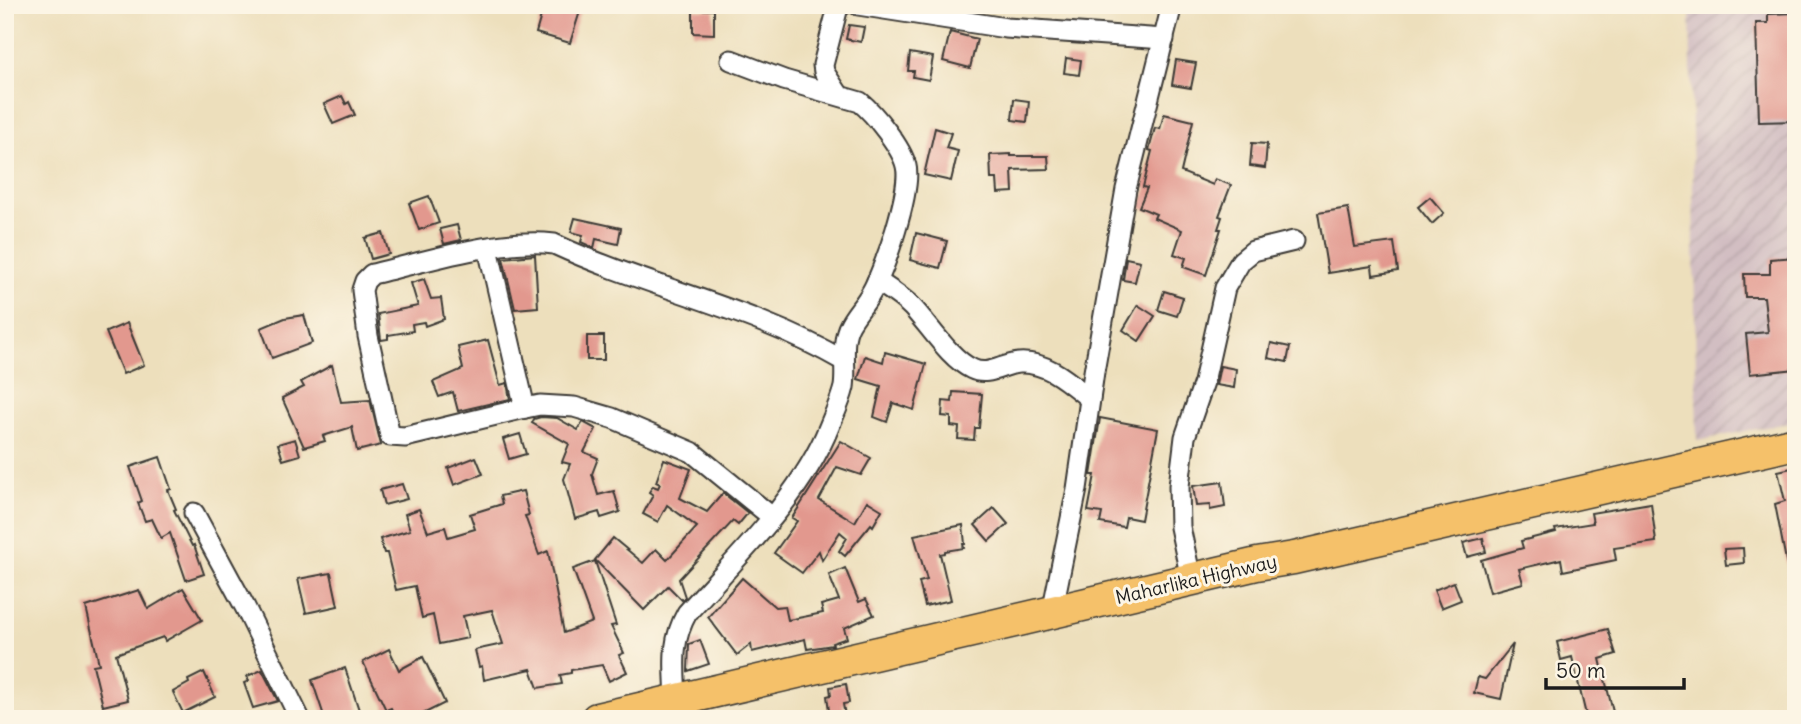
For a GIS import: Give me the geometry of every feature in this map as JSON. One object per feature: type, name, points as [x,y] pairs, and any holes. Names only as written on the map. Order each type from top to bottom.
[{"type":"highway","name":"Maharlika Highway","points":[[597,719],[1191,579],[1294,558],[1796,443]]},
{"type":"street","points":[[839,95],[824,72],[823,65],[835,15],[838,7],[842,5]]},
{"type":"street","points":[[858,5],[995,26],[1164,39]]},
{"type":"street","points":[[1052,612],[1077,489],[1126,189],[1172,5]]},
{"type":"street","points":[[676,701],[674,643],[679,626],[687,613],[772,517],[811,465],[828,429],[844,387],[848,326],[877,281],[904,200],[908,177],[906,164],[899,150],[870,109],[860,102],[784,80],[731,60]]},
{"type":"street","points":[[1191,579],[1180,527],[1179,486],[1185,437],[1205,382],[1225,288],[1233,271],[1253,251],[1294,241]]},
{"type":"street","points":[[772,517],[692,452],[591,411],[574,407],[525,408],[405,438],[390,436],[368,336],[362,290],[365,281],[372,274],[488,247],[554,244],[772,326],[815,344],[844,361]]},
{"type":"street","points":[[488,247],[525,408]]},
{"type":"street","points":[[877,281],[910,304],[960,361],[971,369],[981,373],[1020,363],[1037,365],[1062,377],[1090,399]]},
{"type":"street","points":[[194,513],[300,719]]},
{"type":"shaded area","points":[[1690,5],[1796,5],[1796,421],[1697,441]]},
{"type":"building","points":[[544,5],[582,5],[570,43],[536,33]]},
{"type":"building","points":[[693,9],[714,10],[714,34],[693,33]]},
{"type":"building","points":[[1796,13],[1796,121],[1759,122],[1756,23],[1768,23],[1768,14]]},
{"type":"building","points":[[849,25],[864,27],[861,42],[846,39]]},
{"type":"building","points":[[950,32],[977,39],[970,68],[943,61]]},
{"type":"building","points":[[910,53],[933,57],[929,80],[913,77],[914,71],[908,71]]},
{"type":"building","points":[[1066,58],[1081,60],[1079,75],[1064,73]]},
{"type":"building","points":[[1176,60],[1196,63],[1191,88],[1172,85]]},
{"type":"building","points":[[342,96],[346,104],[349,102],[355,115],[333,124],[324,104]]},
{"type":"building","points":[[1014,99],[1029,101],[1027,122],[1012,120]]},
{"type":"building","points":[[1164,114],[1193,121],[1181,172],[1213,185],[1215,179],[1231,185],[1219,216],[1222,217],[1218,229],[1221,229],[1206,275],[1183,267],[1186,258],[1174,254],[1182,230],[1154,218],[1156,214],[1139,207],[1147,188],[1143,187],[1152,151],[1149,150],[1155,128],[1160,129]]},
{"type":"building","points":[[935,128],[951,133],[946,148],[958,151],[951,181],[924,175]]},
{"type":"building","points":[[1252,143],[1267,144],[1265,168],[1250,166]]},
{"type":"building","points":[[990,155],[1048,156],[1049,169],[1012,170],[1013,192],[998,193],[997,179],[991,179]]},
{"type":"building","points":[[429,196],[439,223],[419,230],[409,203]]},
{"type":"building","points":[[1430,197],[1444,213],[1432,224],[1418,207]]},
{"type":"building","points":[[1348,208],[1355,247],[1394,242],[1398,271],[1373,275],[1372,266],[1328,273],[1318,213]]},
{"type":"building","points":[[575,218],[621,228],[618,244],[596,239],[594,248],[581,242],[583,235],[571,232]]},
{"type":"building","points":[[457,225],[461,240],[444,244],[440,229]]},
{"type":"building","points":[[383,233],[389,254],[371,259],[365,238]]},
{"type":"building","points":[[916,233],[947,241],[940,268],[910,260]]},
{"type":"building","points":[[535,255],[538,307],[515,309],[503,258]]},
{"type":"building","points":[[1796,257],[1796,369],[1750,374],[1746,334],[1768,332],[1764,297],[1745,297],[1744,274],[1770,274],[1770,259]]},
{"type":"building","points":[[1126,258],[1140,261],[1135,282],[1123,280]]},
{"type":"building","points":[[424,279],[431,299],[441,298],[444,319],[425,326],[424,322],[412,324],[413,331],[388,335],[388,339],[381,340],[378,314],[418,306],[411,283]]},
{"type":"building","points":[[1164,291],[1183,297],[1177,316],[1158,310]]},
{"type":"building","points":[[1138,305],[1155,316],[1139,341],[1123,330]]},
{"type":"building","points":[[304,315],[312,343],[272,358],[261,328],[285,318]]},
{"type":"building","points":[[127,323],[144,365],[123,374],[106,332]]},
{"type":"building","points":[[587,336],[604,336],[604,360],[587,360]]},
{"type":"building","points":[[488,340],[500,385],[507,383],[510,399],[458,411],[453,392],[439,397],[433,382],[463,369],[458,347]]},
{"type":"building","points":[[1271,343],[1290,347],[1287,362],[1268,358]]},
{"type":"building","points":[[885,352],[926,364],[914,410],[893,403],[887,422],[874,417],[881,386],[858,379],[865,356],[883,362]]},
{"type":"building","points":[[332,365],[341,402],[370,400],[381,445],[357,451],[352,427],[323,436],[325,441],[304,447],[282,398],[304,387],[301,382]]},
{"type":"building","points":[[1220,366],[1236,369],[1234,388],[1216,385]]},
{"type":"building","points":[[953,392],[982,394],[979,428],[975,428],[974,440],[958,439],[959,427],[951,426],[951,417],[942,416],[943,401],[952,402]]},
{"type":"building","points":[[557,418],[578,430],[583,422],[596,429],[584,452],[598,458],[592,474],[598,495],[614,491],[620,512],[601,518],[599,512],[575,519],[564,479],[570,464],[562,462],[569,444],[532,423],[534,419]]},
{"type":"building","points":[[1100,418],[1158,429],[1141,520],[1126,517],[1124,527],[1100,523],[1102,513],[1088,511],[1095,475],[1091,475]]},
{"type":"building","points":[[520,434],[526,454],[509,459],[503,439]]},
{"type":"building","points":[[295,439],[300,455],[283,460],[278,444]]},
{"type":"building","points":[[841,441],[871,458],[861,475],[837,467],[819,500],[855,522],[867,501],[882,510],[873,526],[871,524],[845,556],[839,551],[847,538],[840,532],[822,560],[819,551],[802,573],[774,553],[797,521],[792,518]]},
{"type":"building","points":[[160,457],[171,489],[168,490],[176,509],[174,510],[192,546],[194,545],[204,574],[186,580],[170,533],[161,538],[152,519],[145,521],[138,503],[142,501],[130,467]]},
{"type":"building","points":[[476,457],[483,474],[454,485],[448,468]]},
{"type":"building","points":[[664,459],[691,469],[680,498],[707,512],[723,493],[748,513],[738,525],[733,521],[679,579],[685,597],[682,600],[668,586],[644,610],[595,560],[613,538],[643,563],[656,549],[667,560],[697,527],[667,505],[658,522],[643,514],[653,495],[649,492],[653,486],[658,488],[660,484],[656,482]]},
{"type":"building","points":[[1796,467],[1796,575],[1789,576],[1775,504],[1785,501],[1778,471]]},
{"type":"building","points":[[1222,482],[1225,507],[1210,510],[1210,505],[1196,506],[1193,486]]},
{"type":"building","points":[[402,484],[407,499],[384,505],[380,490]]},
{"type":"building","points":[[523,491],[529,515],[525,516],[539,555],[548,551],[564,633],[592,622],[573,569],[595,561],[616,625],[611,626],[624,653],[619,655],[627,672],[609,681],[602,665],[571,670],[571,673],[560,675],[562,684],[538,688],[531,669],[484,680],[482,666],[479,667],[475,650],[503,644],[492,610],[463,616],[468,638],[439,644],[433,615],[422,618],[415,586],[396,590],[387,553],[384,553],[380,539],[410,530],[405,514],[419,509],[428,532],[445,527],[448,537],[475,529],[470,514],[502,504],[500,496]]},
{"type":"building","points":[[1651,503],[1656,542],[1614,548],[1616,560],[1563,571],[1561,559],[1519,569],[1523,583],[1490,592],[1481,560],[1523,548],[1521,541],[1556,532],[1555,529],[1593,523],[1591,513]]},
{"type":"building","points":[[994,508],[1008,524],[989,541],[975,525]]},
{"type":"building","points":[[963,525],[964,548],[940,554],[951,600],[925,606],[919,582],[927,580],[914,535]]},
{"type":"building","points":[[1483,538],[1486,552],[1467,557],[1463,543]]},
{"type":"building","points":[[1743,548],[1744,563],[1726,565],[1724,549]]},
{"type":"building","points":[[845,568],[859,602],[866,599],[874,615],[844,628],[847,638],[832,643],[833,645],[807,649],[805,639],[752,652],[751,644],[737,655],[708,617],[742,578],[775,607],[785,606],[788,620],[823,613],[821,605],[839,600],[829,575]]},
{"type":"building","points":[[331,573],[338,606],[306,613],[298,579]]},
{"type":"building","points":[[1454,582],[1461,600],[1441,608],[1434,590]]},
{"type":"building","points":[[183,588],[202,620],[165,641],[163,637],[116,654],[128,700],[103,706],[93,665],[99,664],[86,607],[139,590],[148,609]]},
{"type":"building","points":[[1608,629],[1616,654],[1600,659],[1613,712],[1587,719],[1572,657],[1561,660],[1557,642]]},
{"type":"building","points":[[700,640],[709,664],[688,671],[689,644]]},
{"type":"building","points":[[1513,644],[1501,699],[1474,693],[1478,677],[1485,679]]},
{"type":"building","points":[[389,649],[399,670],[423,657],[445,703],[413,719],[396,719],[391,708],[386,710],[363,662]]},
{"type":"building","points":[[345,668],[362,719],[325,719],[312,680]]},
{"type":"building","points":[[262,670],[278,701],[253,708],[244,683],[249,681],[247,676]]},
{"type":"building","points":[[204,672],[215,697],[183,713],[173,692]]},
{"type":"building","points":[[846,684],[849,703],[843,704],[845,716],[830,718],[827,696],[831,695],[830,687]]}]
